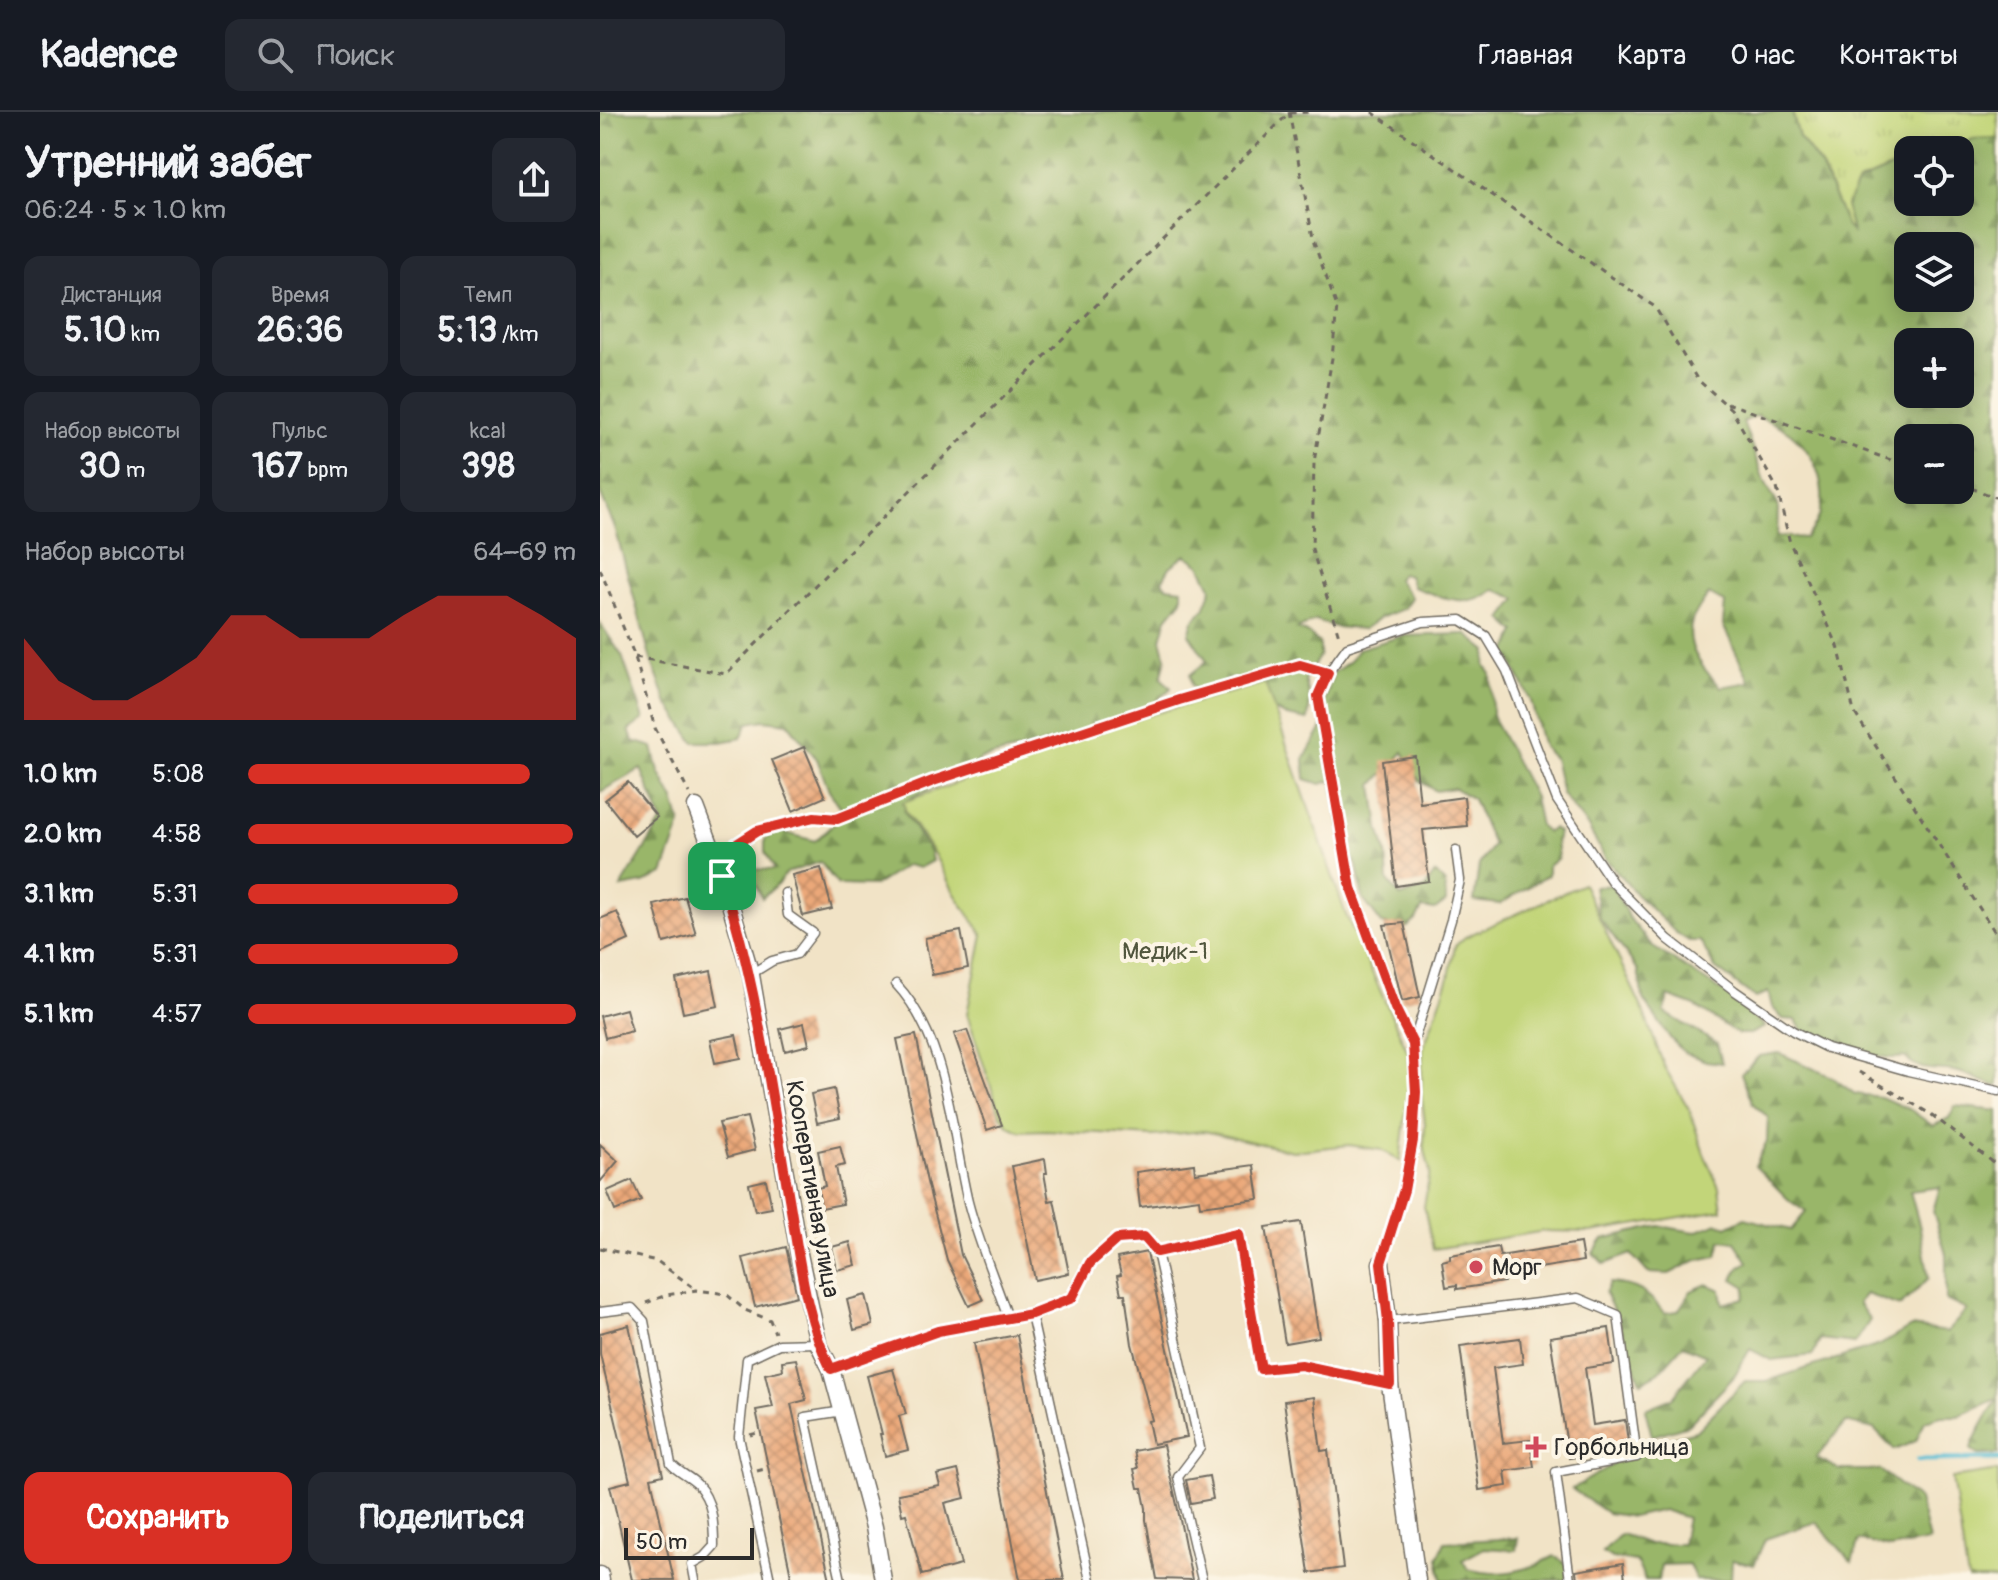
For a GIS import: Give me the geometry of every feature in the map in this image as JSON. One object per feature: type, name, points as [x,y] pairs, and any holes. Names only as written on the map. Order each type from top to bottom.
[{"type":"street","name":"Кооперативная улица","points":[[696,807],[751,975],[799,1254],[818,1343],[831,1369],[843,1411],[874,1527],[883,1580]]},
{"type":"street","points":[[1381,1263],[1388,1321],[1390,1384],[1417,1580]]},
{"type":"lane","points":[[1381,1263],[1404,1190],[1413,1140],[1416,1092],[1413,1044],[1395,1008],[1351,888],[1318,696],[1328,673],[1347,647],[1423,622],[1461,620],[1486,636],[1507,671],[1557,800],[1612,882],[1668,939],[1793,1031],[1827,1048],[1908,1071],[1998,1091]]},
{"type":"lane","points":[[1413,1044],[1425,1013],[1460,880],[1456,850]]},
{"type":"lane","points":[[751,975],[772,961],[797,954],[813,933],[788,915],[785,893]]},
{"type":"lane","points":[[896,984],[908,996],[936,1049],[969,1206],[1008,1318]]},
{"type":"lane","points":[[1157,1252],[1238,1234],[1261,1369],[1301,1365],[1390,1384]]},
{"type":"lane","points":[[831,1369],[938,1331],[1031,1314],[1072,1298],[1090,1263],[1117,1239],[1144,1237],[1157,1252],[1200,1448],[1178,1477],[1202,1580]]},
{"type":"lane","points":[[1388,1321],[1578,1298],[1618,1315],[1637,1457],[1556,1472],[1570,1580]]},
{"type":"lane","points":[[600,1312],[632,1308],[644,1321],[671,1464],[697,1484],[707,1500],[714,1521],[714,1546],[692,1564],[695,1580]]},
{"type":"lane","points":[[1031,1314],[1090,1580]]},
{"type":"lane","points":[[770,1580],[739,1437],[747,1359],[779,1344],[818,1343]]},
{"type":"lane","points":[[841,1580],[805,1417],[843,1411]]},
{"type":"path","points":[[635,657],[726,674],[1289,112],[1313,112]]},
{"type":"path","points":[[1289,112],[1314,243],[1337,307],[1332,358],[1314,462],[1312,549],[1340,639],[1347,647]]},
{"type":"path","points":[[1372,112],[1655,307],[1697,379],[1731,409],[1777,488],[1790,543],[1838,646],[1854,712],[1998,937]]},
{"type":"path","points":[[1723,402],[1894,461]]},
{"type":"path","points":[[1974,489],[1998,498]]},
{"type":"path","points":[[600,569],[635,657],[655,728],[696,807]]},
{"type":"path","points":[[715,858],[757,831],[814,817],[837,819],[933,781],[1179,700],[1300,665],[1328,673]]},
{"type":"path","points":[[1850,1065],[1873,1082],[1932,1115],[1998,1166]]},
{"type":"path","points":[[600,1248],[657,1261],[697,1290]]},
{"type":"path","points":[[632,1308],[666,1295],[697,1290],[726,1294],[745,1310],[770,1320],[779,1344]]},
{"type":"green space","points":[[600,112],[1792,112],[1799,137],[1821,166],[1852,232],[1846,206],[1858,182],[1894,167],[1894,216],[1974,216],[1974,139],[1998,138],[1998,1086],[1959,1072],[1923,1068],[1904,1057],[1868,1054],[1811,1036],[1803,1031],[1796,1020],[1783,1019],[1772,1007],[1768,992],[1756,998],[1715,968],[1700,941],[1689,941],[1676,933],[1636,894],[1605,858],[1588,827],[1562,794],[1554,758],[1543,747],[1531,701],[1507,652],[1516,632],[1502,619],[1517,599],[1495,589],[1476,599],[1444,598],[1413,587],[1409,576],[1401,574],[1397,579],[1411,597],[1405,608],[1380,618],[1364,629],[1335,627],[1316,620],[1297,629],[1320,644],[1320,655],[1305,680],[1310,698],[1308,720],[1287,716],[1264,705],[1257,675],[1245,680],[1229,678],[1224,689],[1206,698],[1192,686],[1190,675],[1207,661],[1189,634],[1212,589],[1200,565],[1186,555],[1170,567],[1162,581],[1167,587],[1182,589],[1182,600],[1167,618],[1161,639],[1166,658],[1161,678],[1171,688],[1140,715],[1105,729],[981,759],[962,775],[912,797],[904,811],[930,852],[932,861],[919,868],[907,865],[874,886],[838,885],[820,862],[786,873],[762,898],[749,869],[775,870],[765,852],[765,839],[779,831],[815,841],[845,813],[829,791],[817,759],[788,723],[764,720],[748,723],[741,738],[694,742],[667,702],[651,660],[615,528],[600,493]],"holes":[[[1757,415],[1779,426],[1790,433],[1810,456],[1817,469],[1822,498],[1815,525],[1806,538],[1777,536],[1778,505],[1763,478],[1743,422]],[[1709,594],[1725,603],[1723,625],[1750,682],[1721,687],[1693,649],[1690,630],[1693,618]]]},
{"type":"green space","points":[[1792,112],[1998,112],[1998,138],[1894,136],[1894,167],[1858,182],[1854,233],[1847,227],[1821,166],[1799,137]]},
{"type":"green space","points":[[600,623],[622,656],[644,719],[629,730],[633,741],[653,747],[659,772],[674,800],[681,824],[663,874],[643,883],[621,887],[662,821],[641,769],[600,792]]},
{"type":"green space","points":[[1466,634],[1487,651],[1485,665],[1491,674],[1492,716],[1534,797],[1540,826],[1547,832],[1553,828],[1558,832],[1558,858],[1548,866],[1548,875],[1500,904],[1474,901],[1479,865],[1493,845],[1473,799],[1454,788],[1436,791],[1420,781],[1403,752],[1373,785],[1388,881],[1401,897],[1425,888],[1435,873],[1445,883],[1446,902],[1435,910],[1422,908],[1416,920],[1406,928],[1382,924],[1363,899],[1357,866],[1342,840],[1333,780],[1321,784],[1305,779],[1304,759],[1323,726],[1325,701],[1333,673],[1350,661],[1358,649],[1402,636]]},
{"type":"green space","name":"Медик-1","points":[[1265,683],[1346,915],[1409,1054],[1409,1083],[1400,1161],[1382,1150],[1349,1145],[1293,1151],[1204,1131],[1153,1136],[1019,1131],[1009,1126],[1000,1114],[967,1014],[983,935],[955,894],[903,802],[1131,720]]},
{"type":"green space","points":[[1583,884],[1642,1008],[1665,1068],[1689,1109],[1719,1187],[1722,1210],[1591,1232],[1545,1231],[1433,1249],[1424,1207],[1430,1172],[1424,1146],[1421,1092],[1423,1049],[1449,977],[1455,946],[1465,937]]},
{"type":"green space","points":[[1612,885],[1629,918],[1653,947],[1731,997],[1765,1027],[1750,1034],[1738,1034],[1695,1006],[1668,996],[1664,1012],[1717,1044],[1722,1063],[1685,1053],[1671,1039],[1643,999],[1638,970],[1599,917],[1594,887]]},
{"type":"green space","points":[[1779,1053],[1832,1077],[1855,1094],[1881,1097],[1911,1110],[1933,1126],[1949,1118],[1955,1106],[1998,1111],[1998,1398],[1958,1416],[1941,1416],[1925,1421],[1916,1441],[1894,1450],[1874,1429],[1846,1422],[1816,1458],[1840,1470],[1880,1470],[1919,1500],[1929,1541],[1890,1548],[1859,1540],[1852,1562],[1816,1522],[1765,1539],[1754,1565],[1732,1560],[1731,1580],[1696,1580],[1689,1564],[1661,1565],[1658,1580],[1645,1580],[1636,1561],[1612,1558],[1602,1552],[1621,1534],[1649,1544],[1682,1544],[1687,1518],[1663,1510],[1632,1517],[1607,1513],[1572,1489],[1647,1444],[1696,1431],[1745,1381],[1767,1381],[1880,1345],[1911,1327],[1947,1332],[1967,1310],[1946,1300],[1946,1254],[1933,1211],[1940,1187],[1910,1191],[1929,1278],[1900,1306],[1866,1294],[1858,1303],[1870,1320],[1855,1343],[1820,1339],[1813,1355],[1771,1360],[1750,1349],[1733,1378],[1688,1425],[1652,1436],[1645,1409],[1672,1398],[1706,1355],[1683,1345],[1659,1372],[1641,1382],[1605,1293],[1610,1283],[1641,1291],[1664,1313],[1678,1311],[1691,1291],[1707,1284],[1721,1290],[1723,1304],[1745,1298],[1746,1287],[1733,1279],[1740,1267],[1748,1262],[1735,1242],[1721,1240],[1717,1256],[1697,1260],[1669,1274],[1648,1273],[1631,1254],[1604,1264],[1593,1253],[1603,1239],[1659,1226],[1695,1232],[1718,1223],[1727,1227],[1745,1218],[1791,1230],[1806,1212],[1790,1201],[1755,1166],[1767,1141],[1768,1117],[1753,1104],[1741,1074],[1759,1056]]},
{"type":"green space","points":[[1998,1399],[1998,1454],[1978,1455],[1971,1449],[1972,1445]]},
{"type":"green space","points":[[1998,1471],[1998,1580],[1968,1580],[1952,1478]]},
{"type":"green space","points":[[1518,1538],[1516,1550],[1484,1548],[1462,1560],[1468,1569],[1502,1573],[1534,1566],[1555,1556],[1569,1566],[1566,1580],[1442,1580],[1438,1557],[1445,1542]]},
{"type":"building","points":[[804,747],[825,797],[793,811],[772,760]]},
{"type":"building","points":[[1415,756],[1420,803],[1464,797],[1467,826],[1423,830],[1429,881],[1396,886],[1382,761]]},
{"type":"building","points":[[628,782],[657,817],[634,836],[605,800]]},
{"type":"building","points":[[821,868],[832,909],[803,916],[792,875]]},
{"type":"building","points":[[685,897],[696,934],[664,943],[654,905]]},
{"type":"building","points":[[617,912],[629,940],[600,953],[600,919]]},
{"type":"building","points":[[1404,923],[1420,997],[1402,1001],[1384,925]]},
{"type":"building","points":[[961,931],[968,968],[932,975],[925,938]]},
{"type":"building","points":[[711,971],[718,1006],[683,1013],[676,979]]},
{"type":"building","points":[[626,1009],[632,1031],[605,1038],[600,1016]]},
{"type":"building","points":[[804,1023],[809,1045],[785,1051],[780,1029]]},
{"type":"building","points":[[967,1030],[1002,1125],[987,1130],[954,1034]]},
{"type":"building","points":[[736,1035],[741,1058],[715,1063],[710,1040]]},
{"type":"building","points":[[916,1035],[961,1255],[983,1300],[969,1306],[947,1260],[897,1039]]},
{"type":"building","points":[[834,1089],[840,1118],[817,1123],[811,1094]]},
{"type":"building","points":[[747,1117],[755,1150],[728,1157],[719,1123]]},
{"type":"building","points":[[600,1144],[618,1161],[600,1182]]},
{"type":"building","points":[[840,1146],[845,1165],[836,1167],[843,1204],[821,1208],[818,1188],[825,1186],[818,1151]]},
{"type":"building","points":[[1045,1159],[1049,1201],[1054,1200],[1069,1273],[1035,1280],[1012,1166]]},
{"type":"building","points":[[1194,1164],[1195,1173],[1254,1165],[1259,1199],[1200,1206],[1199,1199],[1140,1207],[1136,1172]]},
{"type":"building","points":[[632,1180],[641,1200],[615,1211],[607,1191]]},
{"type":"building","points":[[766,1180],[772,1208],[755,1211],[749,1184]]},
{"type":"building","points":[[1301,1222],[1319,1337],[1285,1343],[1266,1227]]},
{"type":"building","points":[[850,1242],[856,1265],[837,1270],[832,1247]]},
{"type":"building","name":"Морг","points":[[1580,1243],[1583,1261],[1503,1274],[1504,1282],[1457,1289],[1457,1285],[1446,1287],[1442,1261],[1450,1259],[1450,1255],[1498,1247],[1500,1256]]},
{"type":"building","points":[[786,1247],[797,1296],[755,1307],[743,1258]]},
{"type":"building","points":[[1147,1252],[1187,1437],[1153,1444],[1148,1421],[1152,1420],[1132,1344],[1125,1294],[1121,1294],[1117,1276],[1121,1275],[1117,1258]]},
{"type":"building","points":[[866,1295],[873,1325],[854,1330],[847,1300]]},
{"type":"building","points":[[629,1325],[663,1475],[651,1478],[674,1580],[632,1580],[610,1486],[630,1481],[600,1354],[600,1333]]},
{"type":"building","points":[[1609,1328],[1614,1364],[1585,1368],[1593,1425],[1625,1420],[1629,1449],[1569,1458],[1550,1337]]},
{"type":"building","points":[[1017,1335],[1064,1580],[1020,1580],[974,1343]]},
{"type":"building","points":[[1520,1338],[1523,1364],[1493,1368],[1503,1443],[1530,1440],[1534,1467],[1505,1471],[1507,1486],[1479,1490],[1460,1346]]},
{"type":"building","points":[[796,1359],[806,1400],[791,1404],[830,1580],[792,1580],[756,1410],[773,1407],[765,1374],[783,1370],[782,1361]]},
{"type":"building","points":[[893,1369],[906,1414],[899,1416],[908,1450],[885,1456],[867,1376]]},
{"type":"building","points":[[1314,1397],[1321,1451],[1328,1450],[1343,1568],[1309,1573],[1284,1401]]},
{"type":"building","points":[[1163,1445],[1192,1580],[1157,1579],[1142,1488],[1138,1488],[1134,1469],[1138,1468],[1134,1451]]},
{"type":"building","points":[[958,1470],[965,1498],[945,1503],[961,1565],[922,1575],[898,1494],[940,1486],[937,1475]]},
{"type":"building","points":[[1209,1476],[1213,1499],[1191,1503],[1186,1480]]},
{"type":"building","points":[[1623,1563],[1625,1580],[1577,1580],[1576,1571]]},
{"type":"waterway","points":[[1918,1460],[1998,1459]]},
{"type":"place","name":"Морг","points":[[1476,1267]]},
{"type":"place","name":"Горбольница","points":[[1536,1447]]},
{"type":"route","points":[[1300,665],[1328,673],[1318,696],[1351,888],[1395,1008],[1413,1044],[1416,1092],[1413,1140],[1404,1190],[1381,1263],[1388,1321],[1390,1384],[1301,1365],[1261,1369],[1238,1234],[1157,1252],[1144,1237],[1117,1239],[1090,1263],[1072,1298],[1031,1314],[938,1331],[831,1369],[818,1343],[799,1254],[751,975],[722,876],[715,858],[757,831],[814,817],[837,819],[933,781],[1179,700],[1300,665]]}]
